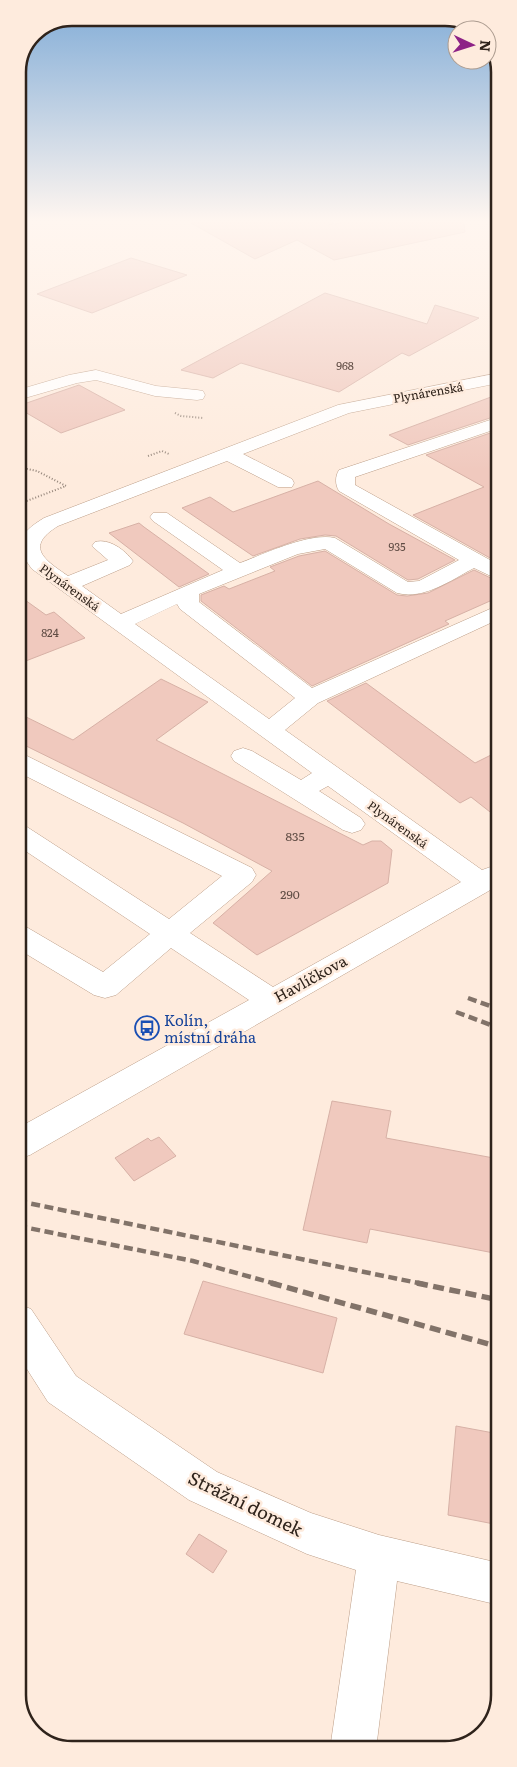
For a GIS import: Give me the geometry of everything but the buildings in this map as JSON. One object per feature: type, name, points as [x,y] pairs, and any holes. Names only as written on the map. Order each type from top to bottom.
[{"type":"street","points":[[26,393],[75,378],[96,375],[155,391],[197,395]]},
{"type":"street","name":"Plynárenská","points":[[490,878],[329,774],[281,722],[134,615],[66,585],[39,565],[31,556],[29,546],[30,538],[38,529],[66,515],[344,409],[491,382]]},
{"type":"street","points":[[491,425],[346,474],[346,488],[491,570]]},
{"type":"street","points":[[226,453],[286,483]]},
{"type":"street","points":[[160,517],[238,571]]},
{"type":"street","points":[[134,615],[293,549],[328,542],[404,589],[424,586],[474,560]]},
{"type":"street","points":[[66,585],[123,561],[102,546]]},
{"type":"street","points":[[188,591],[188,604],[310,698]]},
{"type":"street","points":[[281,722],[310,698],[491,615]]},
{"type":"street","points":[[243,756],[352,824]]},
{"type":"street","points":[[26,766],[242,875],[105,987],[26,940]]},
{"type":"street","points":[[301,791],[329,774]]},
{"type":"street","points":[[26,838],[271,1000]]},
{"type":"street","name":"Havlíčkova","points":[[26,1140],[271,1000],[490,878]]},
{"type":"street","name":"Strážní domek","points":[[26,1333],[62,1389],[203,1486],[307,1533],[379,1556],[491,1582]]},
{"type":"street","points":[[354,1741],[379,1556]]},
{"type":"path","points":[[148,456],[162,451],[172,456]]},
{"type":"path","points":[[26,467],[42,472],[66,486],[26,501]]},
{"type":"railway","points":[[468,998],[491,1006]]},
{"type":"railway","points":[[456,1012],[491,1025]]},
{"type":"railway","points":[[26,1203],[423,1284]]},
{"type":"railway","points":[[26,1228],[193,1261],[276,1284]]},
{"type":"railway","points":[[271,1283],[491,1345]]},
{"type":"railway","points":[[417,1283],[491,1298]]},
{"type":"place","name":"Kolín, místní dráha","points":[[147,1028]]}]
